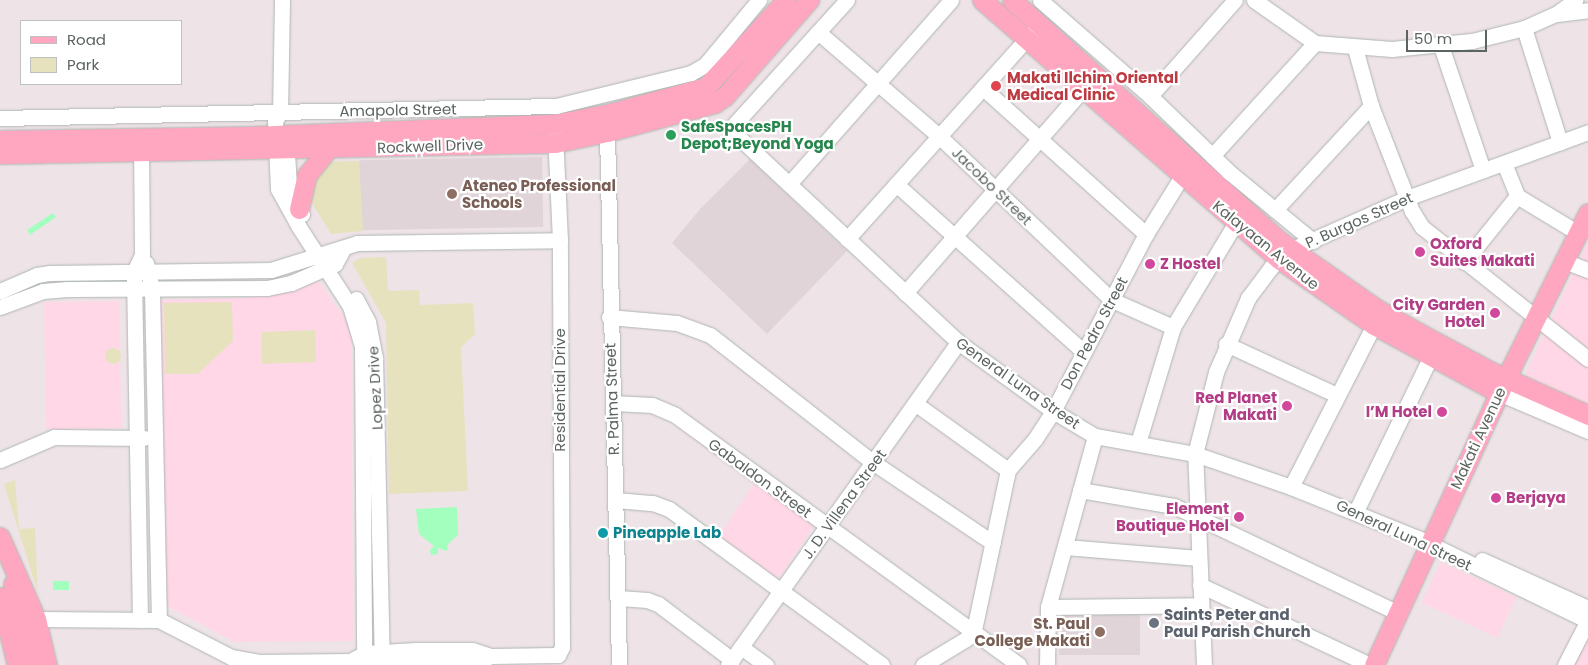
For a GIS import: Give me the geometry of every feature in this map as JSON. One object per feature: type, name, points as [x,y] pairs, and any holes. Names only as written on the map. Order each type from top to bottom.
[{"type":"main road","name":"Rockwell Drive","points":[[280,142],[328,149],[554,134],[620,111],[706,87],[786,0]]},
{"type":"main road","name":"Rockwell Drive","points":[[0,140],[142,144],[280,142],[607,132],[705,107],[726,96],[808,0]]},
{"type":"main road","name":"Kalayaan Avenue","points":[[982,0],[1082,90],[1236,222],[1503,386]]},
{"type":"main road","name":"Kalayaan Avenue","points":[[1012,0],[1277,239],[1286,254],[1374,325],[1431,356],[1503,386],[1588,415]]},
{"type":"main road","name":"Rockwell Drive","points":[[0,154],[142,144]]},
{"type":"main road","points":[[299,209],[307,175],[328,149]]},
{"type":"main road","name":"Makati Avenue","points":[[1374,665],[1503,386],[1588,213]]},
{"type":"main road","points":[[3,544],[17,665]]},
{"type":"main road","points":[[9,593],[36,619],[46,665]]},
{"type":"main road","points":[[9,593],[32,665]]},
{"type":"main road","points":[[0,639],[6,665]]},
{"type":"street","points":[[280,142],[285,120],[280,112],[282,0]]},
{"type":"street","name":"Amapola Street","points":[[0,118],[556,106],[691,73],[705,65],[759,0]]},
{"type":"street","points":[[818,32],[847,0]]},
{"type":"street","points":[[789,184],[951,0]]},
{"type":"street","points":[[1040,0],[1150,96],[1212,156],[1313,241]]},
{"type":"street","points":[[1150,96],[1235,0]]},
{"type":"street","points":[[1254,0],[1315,44],[1355,48],[1441,46],[1524,28],[1556,14],[1575,0]]},
{"type":"street","points":[[1556,14],[1588,10]]},
{"type":"street","points":[[847,239],[1039,25]]},
{"type":"street","points":[[1524,28],[1560,142]]},
{"type":"street","name":"Jacobo Street","points":[[818,32],[939,136],[1112,300],[1173,327]]},
{"type":"street","name":"General Luna Street","points":[[818,32],[732,127],[732,131],[958,342],[1053,411],[1096,436],[1195,454],[1291,487],[1431,541],[1588,608]]},
{"type":"street","points":[[1212,156],[1315,44]]},
{"type":"street","points":[[1441,46],[1483,170]]},
{"type":"street","points":[[1355,48],[1371,106],[1407,198],[1422,227],[1588,359]]},
{"type":"street","points":[[983,88],[1146,234]]},
{"type":"street","points":[[905,293],[1082,90]]},
{"type":"street","points":[[1275,210],[1371,106]]},
{"type":"street","name":"R. Palma Street","points":[[607,132],[609,317],[619,598],[619,665]]},
{"type":"street","name":"P. Burgos Street","points":[[1286,254],[1407,198],[1588,132]]},
{"type":"street","name":"Residential Drive","points":[[506,661],[558,655],[562,647],[560,240],[554,134]]},
{"type":"street","name":"Lopez Drive","points":[[280,142],[289,184],[299,209],[350,306],[362,346],[360,659]]},
{"type":"street","name":"Lopez Drive","points":[[280,142],[281,199],[322,252]]},
{"type":"street","points":[[142,144],[142,255],[150,272],[152,289],[154,438],[160,620]]},
{"type":"street","points":[[1504,163],[1517,196],[1578,234]]},
{"type":"street","name":"Don Pedro Street","points":[[974,630],[1008,470],[1035,439],[1053,411],[1146,234],[1182,176]]},
{"type":"street","points":[[896,184],[1084,352]]},
{"type":"street","points":[[1464,262],[1517,196]]},
{"type":"street","points":[[1138,443],[1173,327],[1236,222]]},
{"type":"street","points":[[0,291],[37,275],[271,270],[322,252],[374,242],[560,240]]},
{"type":"street","points":[[0,307],[43,291],[267,288],[292,283],[330,266],[343,249]]},
{"type":"street","points":[[1204,665],[1195,454],[1226,344],[1248,298],[1286,254]]},
{"type":"street","points":[[140,620],[134,438],[134,272],[142,255]]},
{"type":"street","points":[[1564,261],[1588,270]]},
{"type":"street","name":"Lopez Drive","points":[[330,266],[368,322],[375,356],[382,658]]},
{"type":"street","points":[[609,317],[677,323],[710,335],[874,463],[993,543]]},
{"type":"street","points":[[1291,487],[1374,325]]},
{"type":"street","name":"J. D. Villena Street","points":[[730,662],[826,526],[874,463],[958,342]]},
{"type":"street","points":[[1226,344],[1337,396]]},
{"type":"street","points":[[1356,511],[1431,356]]},
{"type":"street","name":"Kalayaan Avenue","points":[[1503,386],[1588,431]]},
{"type":"street","name":"Gabaldon Street","points":[[613,403],[652,405],[675,415],[826,526],[974,630],[1019,665]]},
{"type":"street","points":[[916,404],[1008,470]]},
{"type":"street","points":[[1047,665],[1048,607],[1096,436]]},
{"type":"street","points":[[0,460],[54,437],[154,438]]},
{"type":"street","points":[[1080,490],[1174,506],[1398,612]]},
{"type":"street","points":[[616,500],[653,503],[669,509],[781,589],[882,665]]},
{"type":"street","name":"General Luna Street","points":[[1431,541],[1588,620]]},
{"type":"street","points":[[1065,548],[1200,558]]},
{"type":"street","points":[[1200,586],[1370,665]]},
{"type":"street","points":[[619,598],[647,600],[658,604],[730,662]]},
{"type":"street","points":[[1048,607],[1201,605]]},
{"type":"street","points":[[36,619],[160,620],[231,661],[258,662],[382,658],[472,650],[506,661]]},
{"type":"street","points":[[1565,665],[1588,620]]},
{"type":"street","points":[[923,665],[966,639],[974,630]]},
{"type":"street","points":[[741,647],[766,665]]},
{"type":"shaded area","name":"Ateneo Professional Schools","points":[[542,157],[543,227],[360,230],[359,160]]},
{"type":"shaded area","points":[[750,159],[847,251],[767,334],[672,243],[701,208]]},
{"type":"shaded area","points":[[53,213],[56,217],[30,235],[27,230]]},
{"type":"shaded area","points":[[1588,242],[1588,411],[1523,379]]},
{"type":"shaded area","points":[[316,278],[351,327],[353,641],[235,642],[165,605],[160,300],[247,298],[281,292]]},
{"type":"shaded area","points":[[119,301],[121,428],[46,429],[44,302]]},
{"type":"shaded area","points":[[756,481],[817,522],[778,578],[718,537]]},
{"type":"shaded area","points":[[457,507],[458,535],[448,544],[447,551],[438,548],[438,554],[431,555],[430,550],[434,546],[419,534],[416,509]]},
{"type":"shaded area","points":[[1441,562],[1516,597],[1497,638],[1422,603]]},
{"type":"shaded area","points":[[53,581],[69,581],[69,590],[53,590]]},
{"type":"shaded area","name":"St. Paul College Makati","points":[[1059,608],[1140,608],[1140,655],[1059,655]]},
{"type":"shaded area","points":[[1588,638],[1588,665],[1573,665]]},
{"type":"green space","points":[[359,161],[363,231],[331,234],[306,193],[310,162]]},
{"type":"green space","points":[[386,257],[388,291],[419,290],[420,305],[473,303],[475,334],[461,347],[468,491],[389,494],[386,323],[352,263],[360,258]]},
{"type":"green space","points":[[232,302],[233,341],[198,374],[165,374],[164,303]]},
{"type":"green space","points":[[315,330],[316,362],[262,364],[261,332]]},
{"type":"green space","points":[[113,348],[119,350],[121,356],[119,362],[113,364],[107,362],[105,356],[107,350]]},
{"type":"green space","points":[[15,480],[19,529],[35,528],[38,593],[4,484]]},
{"type":"place","name":"Makati Ilchim Oriental Medical Clinic","points":[[996,86]]},
{"type":"place","name":"SafeSpacesPH Depot;Beyond Yoga","points":[[671,135]]},
{"type":"place","name":"Ateneo Professional Schools","points":[[452,194]]},
{"type":"place","name":"Oxford Suites Makati","points":[[1420,252]]},
{"type":"place","name":"Z Hostel","points":[[1150,264]]},
{"type":"place","name":"City Garden Hotel","points":[[1495,313]]},
{"type":"place","name":"Red Planet Makati","points":[[1287,406]]},
{"type":"place","name":"I’M Hotel","points":[[1442,412]]},
{"type":"place","name":"Berjaya","points":[[1496,498]]},
{"type":"place","name":"Element Boutique Hotel","points":[[1239,517]]},
{"type":"place","name":"Pineapple Lab","points":[[603,533]]},
{"type":"place","name":"Saints Peter and Paul Parish Church","points":[[1154,623]]},
{"type":"place","name":"St. Paul College Makati","points":[[1100,632]]}]
